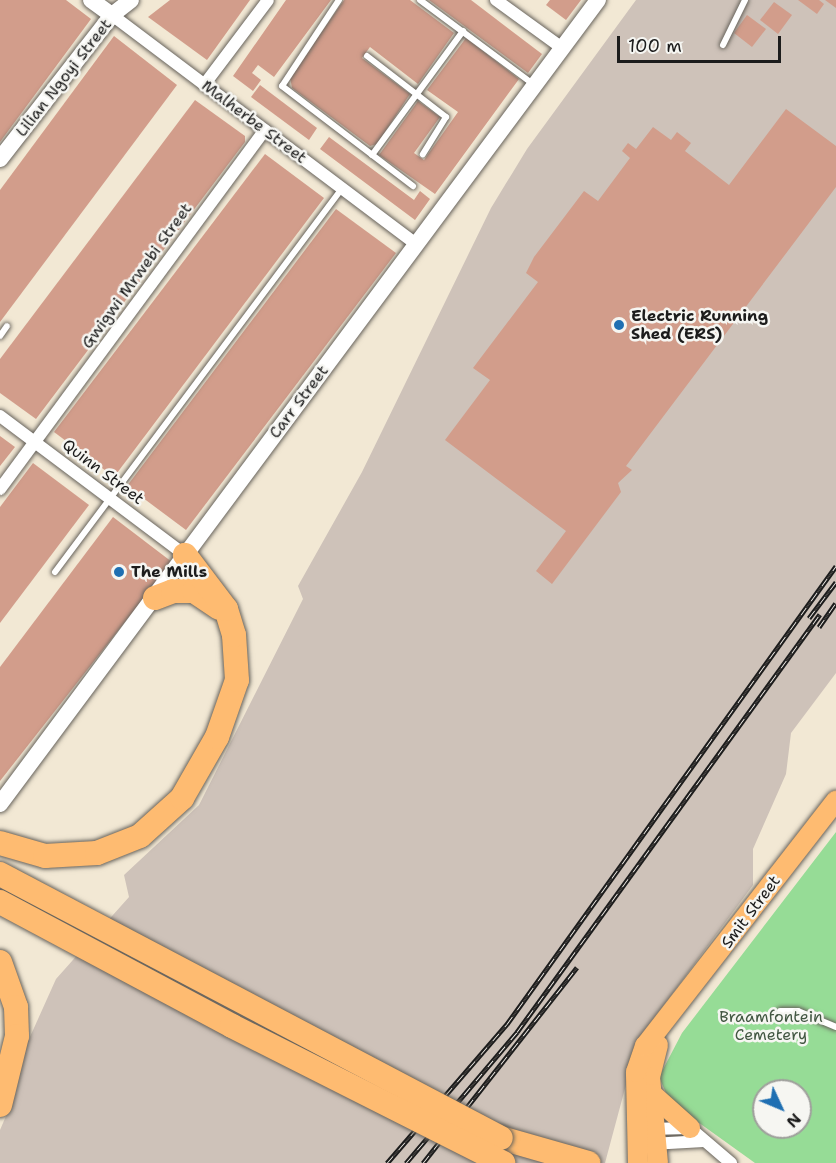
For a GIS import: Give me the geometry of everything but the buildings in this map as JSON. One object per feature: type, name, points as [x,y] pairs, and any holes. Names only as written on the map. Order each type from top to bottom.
[{"type":"highway","points":[[0,843],[45,856],[97,853],[126,844],[156,826],[192,783],[217,737],[234,693],[237,665],[230,619],[220,598],[185,555]]},
{"type":"highway","points":[[155,597],[173,591],[194,591],[208,597],[230,619]]},
{"type":"highway","points":[[0,874],[552,1163]]},
{"type":"highway","points":[[0,902],[232,1026],[503,1163]]},
{"type":"highway","points":[[0,962],[16,1007],[17,1036],[0,1105]]},
{"type":"highway","points":[[501,1138],[588,1163]]},
{"type":"main road","name":"Smit Street","points":[[647,1145],[636,1072],[650,1038],[666,1023],[836,801]]},
{"type":"main road","name":"Smit Street","points":[[647,1145],[653,1059],[666,1023]]},
{"type":"main road","points":[[652,1094],[697,1134]]},
{"type":"street","name":"Malherbe Street","points":[[92,0],[417,244]]},
{"type":"street","name":"Lilian Ngoyi Street","points":[[0,159],[112,15],[131,0]]},
{"type":"street","points":[[204,85],[268,0]]},
{"type":"street","points":[[496,0],[559,46]]},
{"type":"street","name":"Carr Street","points":[[0,804],[535,85],[559,46],[598,0]]},
{"type":"street","name":"Gwigwi Mrwebi Street","points":[[0,489],[265,130]]},
{"type":"street","name":"Quinn Street","points":[[0,416],[185,555]]},
{"type":"street","points":[[647,1145],[697,1134]]},
{"type":"street","points":[[647,1145],[697,1134]]},
{"type":"street","points":[[697,1134],[731,1163]]},
{"type":"lane","points":[[339,0],[282,86],[413,186]]},
{"type":"lane","points":[[420,0],[535,85]]},
{"type":"lane","points":[[723,45],[745,0]]},
{"type":"lane","points":[[372,156],[463,31]]},
{"type":"lane","points":[[367,56],[418,93],[446,117],[423,154]]},
{"type":"lane","points":[[55,572],[108,497],[343,189]]},
{"type":"lane","points":[[0,336],[7,326]]},
{"type":"lane","points":[[780,1011],[798,1011],[836,1028]]},
{"type":"shaded area","points":[[636,0],[836,0],[836,673],[791,733],[786,774],[753,849],[753,885],[638,1040],[605,1163],[0,1163],[0,1130],[15,1095],[25,1048],[56,979],[129,897],[124,875],[199,805],[303,599],[298,586],[362,472],[491,208],[527,149]]},
{"type":"green space","name":"Braamfontein Cemetery","points":[[836,832],[836,1163],[755,1163],[670,1102],[659,1077],[682,1033]]},
{"type":"railway","points":[[387,1163],[507,1024],[836,566]]},
{"type":"railway","points":[[809,618],[836,582]]},
{"type":"railway","points":[[819,627],[836,603]]},
{"type":"railway","points":[[406,1163],[517,1032],[820,614]]},
{"type":"railway","points":[[423,1163],[577,967]]},
{"type":"place","name":"Electric Running Shed (ERS)","points":[[619,325]]},
{"type":"place","name":"The Mills","points":[[119,572]]}]
